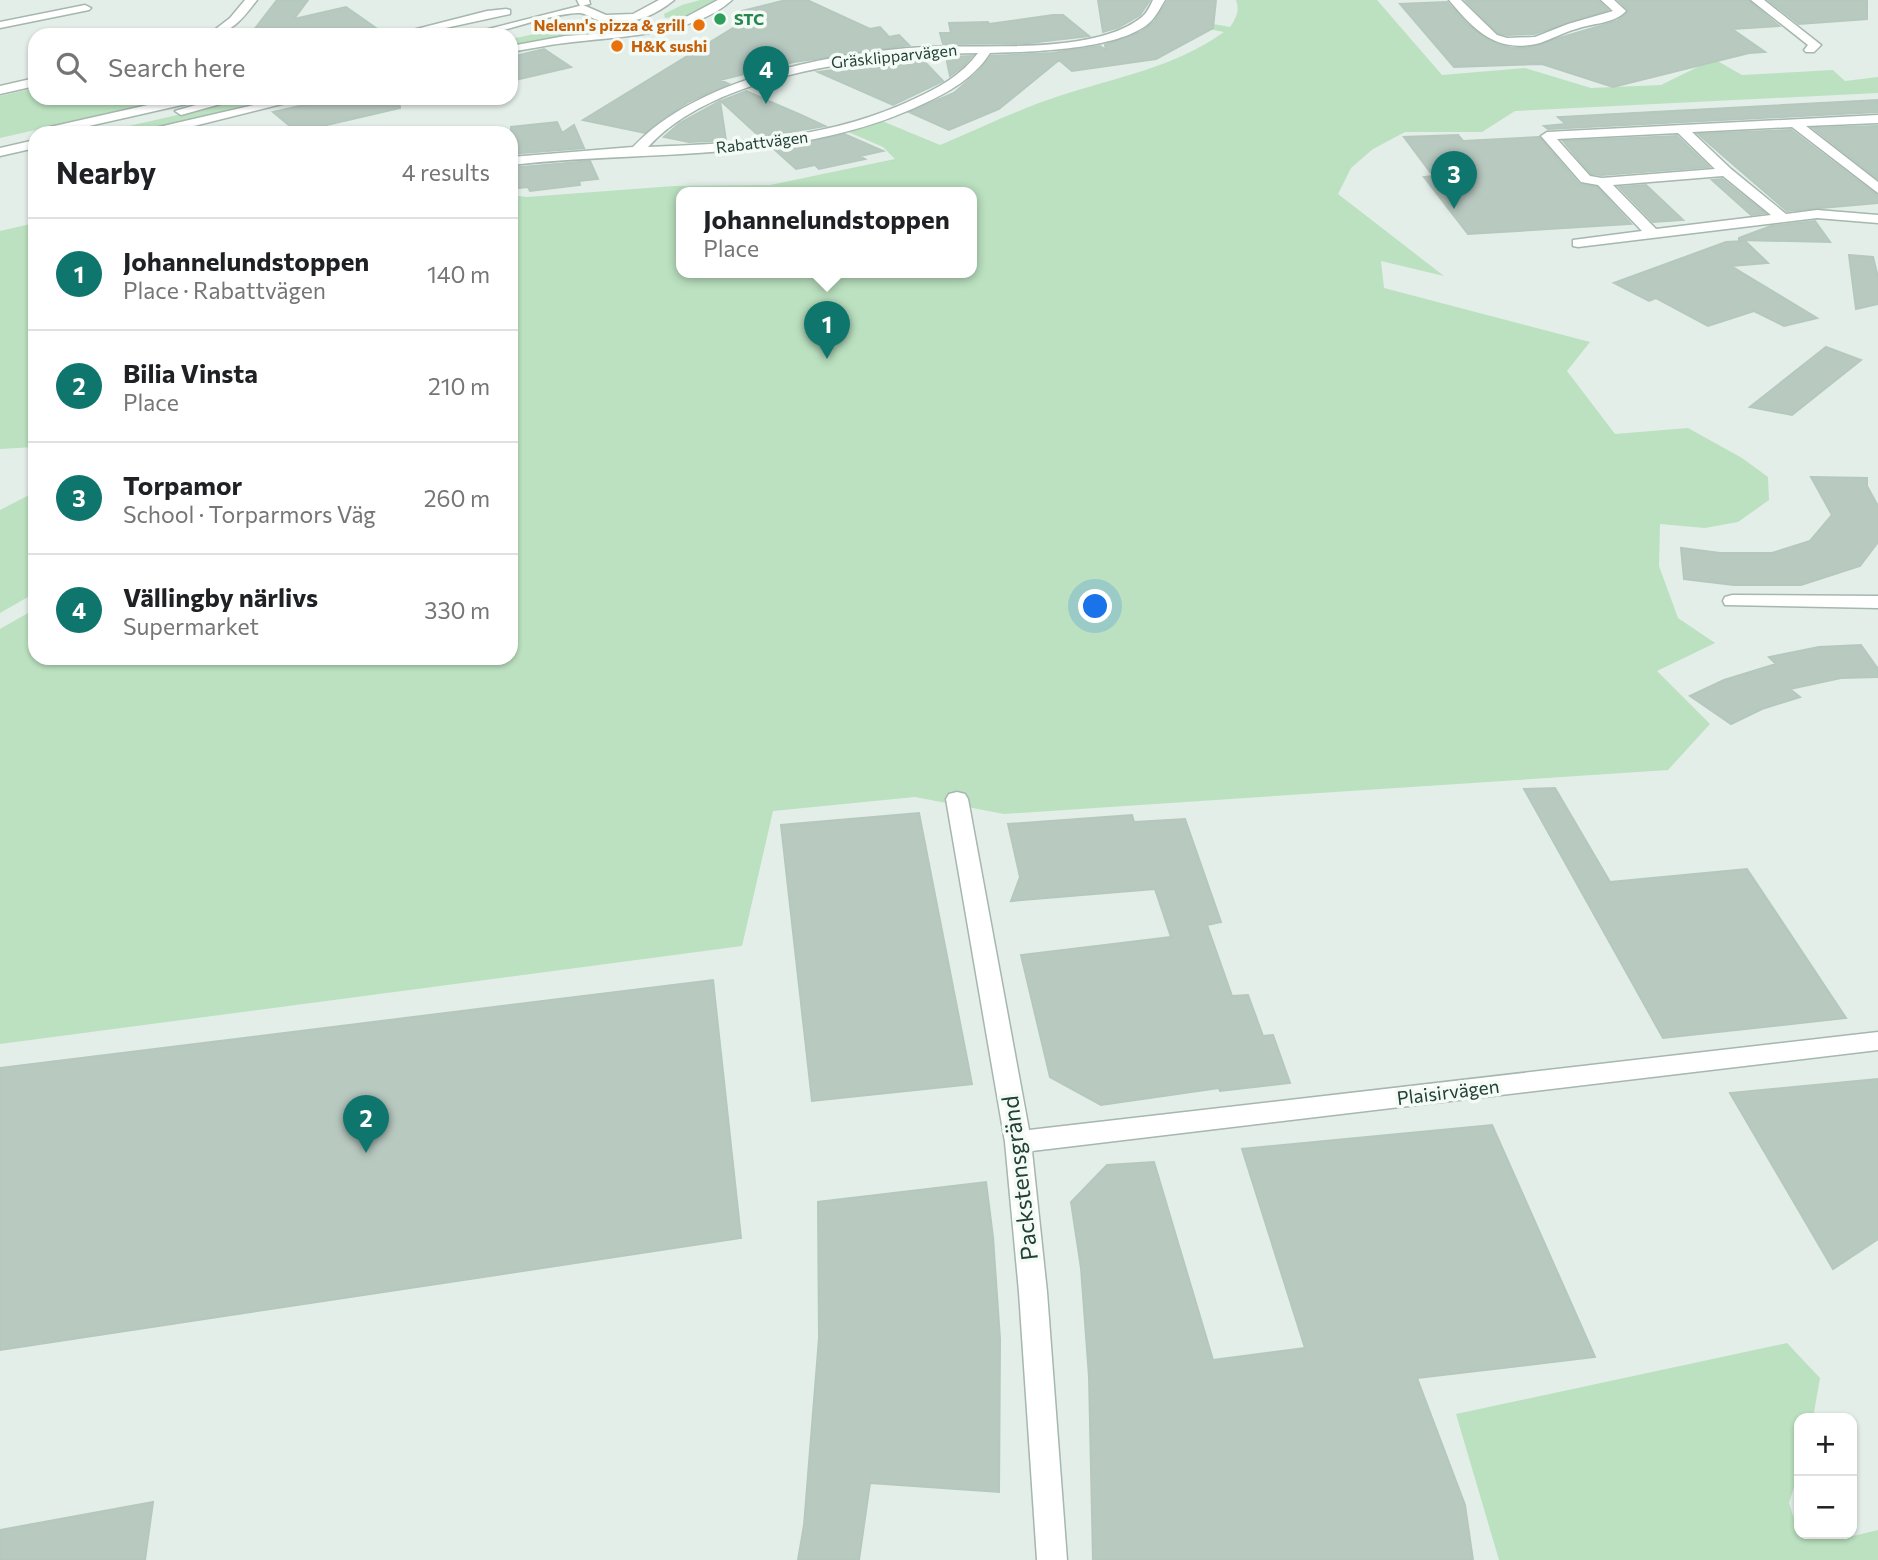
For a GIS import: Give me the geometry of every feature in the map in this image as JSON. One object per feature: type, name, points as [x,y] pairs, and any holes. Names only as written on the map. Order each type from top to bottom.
[{"type":"street","points":[[223,28],[251,0]]},
{"type":"street","points":[[518,47],[545,41],[612,37],[645,30],[699,16],[726,0]]},
{"type":"street","name":"Gräsklipparvägen","points":[[636,152],[664,125],[695,107],[777,74],[879,54],[1052,47],[1115,35],[1152,16],[1159,0]]},
{"type":"street","points":[[1455,0],[1493,37],[1522,42],[1614,16],[1620,11],[1607,0]]},
{"type":"street","points":[[1757,0],[1815,46],[1810,50]]},
{"type":"street","points":[[496,28],[585,3],[601,17]]},
{"type":"street","points":[[518,34],[601,17],[622,18],[657,4],[665,25]]},
{"type":"street","points":[[0,25],[85,8]]},
{"type":"street","points":[[428,28],[506,12]]},
{"type":"street","points":[[622,18],[645,30]]},
{"type":"street","name":"Rabattvägen","points":[[518,160],[729,148],[777,142],[858,125],[920,103],[944,89],[979,63],[987,49]]},
{"type":"street","points":[[0,90],[28,84]]},
{"type":"street","points":[[72,126],[164,105]]},
{"type":"street","points":[[114,126],[205,105]]},
{"type":"street","points":[[180,126],[270,105]]},
{"type":"street","points":[[1726,172],[1602,182],[1586,178],[1547,136],[1878,119]]},
{"type":"street","points":[[1794,123],[1878,189]]},
{"type":"street","points":[[1681,129],[1726,172],[1783,218]]},
{"type":"street","points":[[0,142],[28,136]]},
{"type":"street","points":[[0,152],[28,146]]},
{"type":"street","points":[[1602,182],[1653,234]]},
{"type":"street","points":[[1577,243],[1818,214],[1878,219]]},
{"type":"street","points":[[1732,601],[1878,601]]},
{"type":"street","name":"Packstensgränd","points":[[957,799],[1018,1142],[1033,1292],[1052,1560]]},
{"type":"street","name":"Plaisirvägen","points":[[1018,1142],[1878,1041]]},
{"type":"green space","points":[[700,0],[718,0],[690,16],[665,18],[664,14]]},
{"type":"green space","points":[[1236,0],[1377,0],[1442,75],[1525,68],[1591,88],[1661,85],[1714,59],[1742,75],[1833,70],[1845,81],[1878,77],[1878,93],[1515,111],[1482,132],[1405,132],[1373,149],[1351,168],[1338,194],[1444,276],[1381,261],[1384,288],[1590,342],[1567,371],[1615,434],[1688,428],[1742,458],[1768,477],[1769,500],[1738,522],[1705,528],[1660,524],[1659,566],[1678,618],[1715,643],[1657,671],[1710,724],[1668,770],[1004,814],[915,797],[773,811],[742,946],[0,1044],[0,629],[28,613],[28,665],[518,665],[518,196],[674,186],[770,185],[895,159],[883,147],[846,131],[882,121],[940,145],[1044,101],[1165,63],[1224,32],[1166,21],[1169,16],[1230,27],[1238,8]]},
{"type":"green space","points":[[616,22],[631,28],[618,33],[545,39],[518,45],[518,38],[587,23]]},
{"type":"green space","points":[[28,90],[28,105],[146,105],[53,126],[28,126],[28,132],[0,138],[0,96]]},
{"type":"green space","points":[[221,105],[259,105],[168,126],[129,126]]},
{"type":"green space","points":[[28,225],[28,447],[0,449],[0,231]]},
{"type":"green space","points":[[28,496],[28,597],[0,613],[0,510]]},
{"type":"green space","points":[[1787,1343],[1820,1378],[1814,1413],[1794,1413],[1794,1488],[1789,1503],[1794,1518],[1794,1539],[1857,1539],[1857,1535],[1878,1530],[1878,1560],[1499,1560],[1456,1414]]},
{"type":"building","points":[[277,0],[308,0],[294,19],[346,7],[376,28],[255,28]]},
{"type":"building","points":[[786,0],[807,0],[870,29],[880,27],[889,37],[899,35],[909,45],[794,62],[720,80],[729,84],[688,102],[645,133],[583,120],[746,20],[742,11]]},
{"type":"building","points":[[1098,0],[1150,0],[1140,15],[1119,27],[1103,32]]},
{"type":"building","points":[[1168,0],[1216,0],[1213,28],[1156,59],[1072,71],[1059,60],[999,109],[949,130],[909,112],[954,93],[978,72],[991,56],[1052,53],[1100,46],[1106,50],[1105,45],[1141,32],[1155,21]]},
{"type":"building","points":[[1598,0],[1608,10],[1534,34],[1507,35],[1498,33],[1466,1]]},
{"type":"building","points":[[1618,0],[1748,0],[1779,26],[1732,29],[1765,52],[1749,53],[1613,87],[1542,64],[1454,67],[1400,4],[1447,2],[1466,23],[1487,39],[1511,48],[1525,48],[1617,21],[1629,11]]},
{"type":"building","points":[[1768,0],[1867,0],[1867,19],[1799,24]]},
{"type":"building","points":[[1063,15],[1089,36],[1029,43],[943,44],[940,33],[951,33],[949,23],[989,24]]},
{"type":"building","points":[[544,49],[571,67],[518,79],[518,55]]},
{"type":"building","points":[[972,56],[963,66],[950,76],[946,57]]},
{"type":"building","points":[[921,58],[943,81],[893,105],[818,72]]},
{"type":"building","points":[[746,91],[825,126],[760,137],[721,101]]},
{"type":"building","points":[[1878,100],[1878,112],[1548,129],[1544,126],[1566,124],[1558,117]]},
{"type":"building","points":[[720,101],[726,140],[689,142],[664,137],[680,123]]},
{"type":"building","points":[[304,105],[400,105],[400,108],[323,126],[290,126],[273,112]]},
{"type":"building","points":[[557,122],[562,133],[574,125],[584,148],[518,153],[518,126]]},
{"type":"building","points":[[1878,126],[1878,179],[1813,128]]},
{"type":"building","points":[[1791,130],[1878,196],[1878,203],[1787,211],[1698,134]]},
{"type":"building","points":[[844,134],[883,151],[860,156],[865,159],[819,169],[815,165],[796,169],[773,148]]},
{"type":"building","points":[[1458,135],[1463,141],[1539,137],[1579,184],[1597,187],[1631,224],[1468,234],[1424,177],[1433,176],[1404,137]]},
{"type":"building","points":[[1677,136],[1709,167],[1591,174],[1563,141]]},
{"type":"building","points":[[590,161],[598,179],[579,181],[580,185],[530,191],[528,187],[518,188],[518,167]]},
{"type":"building","points":[[1722,179],[1765,213],[1751,215],[1712,180]]},
{"type":"building","points":[[1646,185],[1683,220],[1653,222],[1619,187]]},
{"type":"building","points":[[1815,221],[1830,242],[1739,240],[1771,226]]},
{"type":"building","points":[[1745,241],[1768,263],[1731,266],[1817,318],[1784,326],[1754,311],[1708,326],[1656,298],[1649,301],[1614,283],[1726,242]]},
{"type":"building","points":[[1849,255],[1873,257],[1878,277],[1878,304],[1856,309]]},
{"type":"building","points":[[1826,347],[1861,360],[1792,415],[1750,407]]},
{"type":"building","points":[[1811,477],[1867,478],[1867,486],[1878,506],[1878,542],[1860,566],[1801,585],[1734,585],[1684,579],[1681,548],[1720,553],[1772,553],[1810,541],[1832,515]]},
{"type":"building","points":[[1861,645],[1878,669],[1878,677],[1841,678],[1790,689],[1800,697],[1762,709],[1731,724],[1690,696],[1724,680],[1776,664],[1769,657],[1819,647]]},
{"type":"building","points":[[1555,788],[1610,882],[1747,869],[1846,1018],[1663,1038],[1524,789]]},
{"type":"building","points":[[919,813],[972,1084],[812,1101],[781,825]]},
{"type":"building","points":[[1132,815],[1134,822],[1185,819],[1221,922],[1207,925],[1232,996],[1248,995],[1263,1036],[1273,1035],[1290,1083],[1220,1091],[1219,1088],[1101,1105],[1050,1077],[1021,955],[1171,937],[1155,889],[1011,901],[1020,877],[1008,824]]},
{"type":"building","points":[[713,980],[741,1238],[0,1350],[0,1068]]},
{"type":"building","points":[[1878,1079],[1878,1239],[1833,1269],[1730,1093]]},
{"type":"building","points":[[1492,1125],[1595,1357],[1417,1378],[1465,1505],[1473,1560],[1093,1560],[1089,1377],[1081,1268],[1071,1202],[1107,1165],[1154,1162],[1213,1360],[1305,1348],[1242,1149]]},
{"type":"building","points":[[986,1182],[1000,1339],[999,1492],[870,1483],[859,1560],[798,1560],[804,1525],[819,1338],[818,1202]]},
{"type":"building","points":[[153,1502],[145,1560],[0,1560],[0,1530]]},
{"type":"place","name":"STC","points":[[720,19]]},
{"type":"place","name":"Nelenn's pizza & grill","points":[[699,25]]},
{"type":"place","name":"H&K sushi","points":[[617,46]]},
{"type":"place","name":"Vällingby närlivs","points":[[766,104]]},
{"type":"place","name":"Torpamor","points":[[1454,209]]},
{"type":"place","name":"Johannelundstoppen","points":[[827,359]]},
{"type":"place","name":"Bilia Vinsta","points":[[366,1153]]}]
